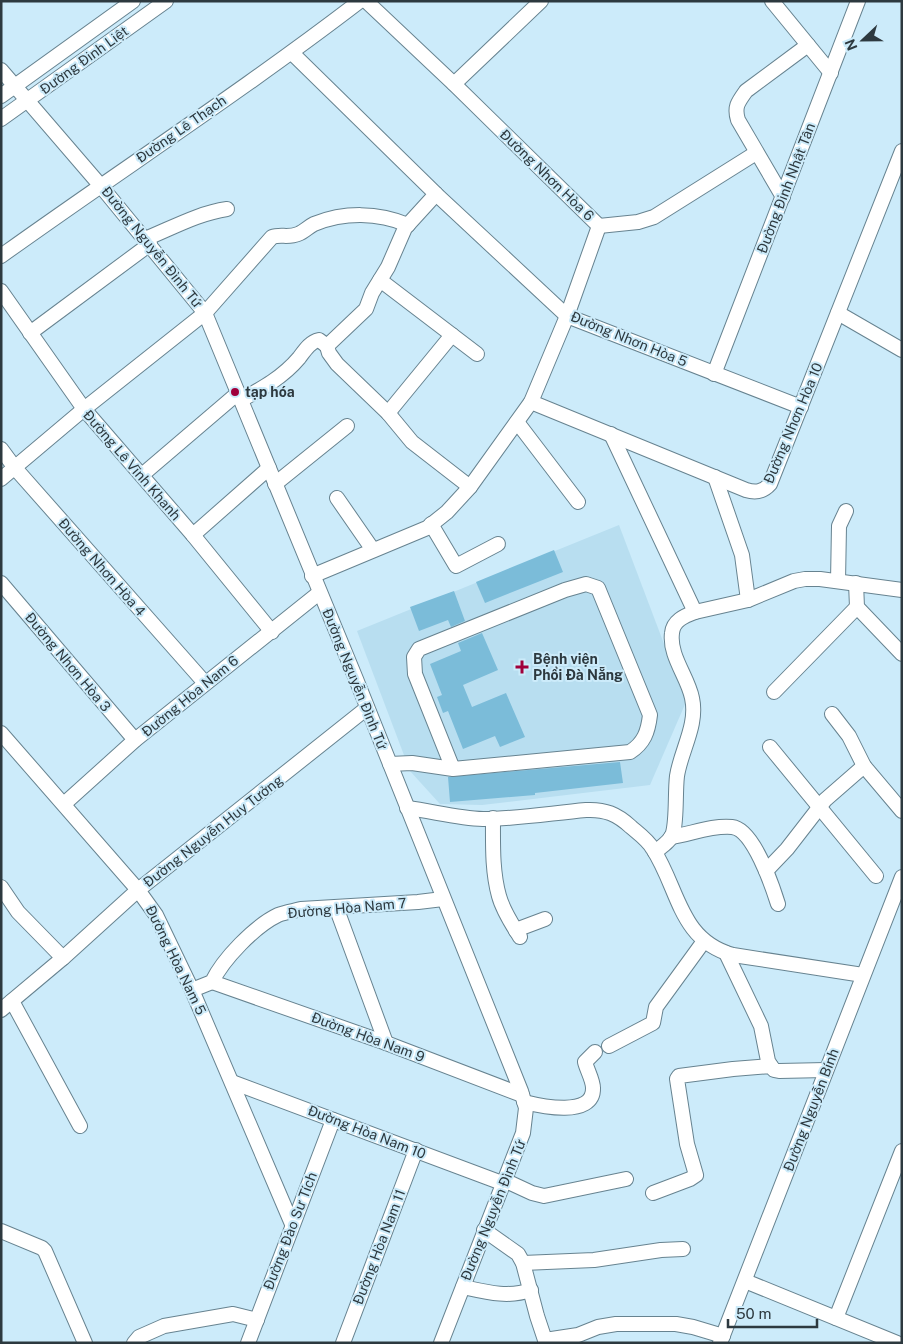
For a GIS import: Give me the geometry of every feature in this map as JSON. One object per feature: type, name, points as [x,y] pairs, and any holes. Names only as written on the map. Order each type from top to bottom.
[{"type":"street","name":"Đường Đinh Liệt","points":[[1,96],[133,1]]},
{"type":"street","name":"Đường Đinh Liệt","points":[[1,119],[166,1]]},
{"type":"street","name":"Đường Lê Thạch","points":[[1,256],[100,185],[292,53],[360,1]]},
{"type":"street","name":"Đường Nhơn Hòa 6","points":[[366,1],[600,226],[638,222],[654,217],[756,153]]},
{"type":"street","points":[[454,84],[541,1]]},
{"type":"street","points":[[772,1],[831,73]]},
{"type":"street","name":"Đường Đinh Nhật Tân","points":[[714,374],[858,1]]},
{"type":"street","points":[[783,197],[756,153],[738,120],[735,110],[746,91],[808,45]]},
{"type":"street","name":"Đường Nhơn Hòa 5","points":[[292,53],[436,194],[567,316],[801,407]]},
{"type":"street","name":"Đường Nguyễn Đình Tứ","points":[[1,70],[148,241],[205,313],[390,764],[523,1099],[526,1108],[523,1133],[441,1343]]},
{"type":"street","name":"Đường Nhơn Hòa 10","points":[[531,402],[753,492],[760,492],[766,489],[770,484],[801,407],[902,151]]},
{"type":"street","points":[[328,346],[366,309],[372,293],[408,225],[436,194]]},
{"type":"street","points":[[30,333],[148,241],[214,211],[227,209]]},
{"type":"street","points":[[1,479],[84,409],[205,313],[272,237],[277,235],[296,235],[313,225],[344,217],[367,215],[387,217],[408,225]]},
{"type":"street","points":[[312,576],[427,528],[447,512],[470,487],[531,402],[567,316],[600,226]]},
{"type":"street","points":[[380,280],[477,354]]},
{"type":"street","name":"Đường Lê Vĩnh Khanh","points":[[1,291],[84,409],[193,535],[272,632]]},
{"type":"street","points":[[838,313],[902,350]]},
{"type":"street","points":[[388,413],[452,335]]},
{"type":"street","points":[[142,475],[239,396],[264,388],[280,376],[314,342],[319,340],[328,346],[329,353],[337,364],[388,413],[412,442],[470,487]]},
{"type":"street","points":[[517,422],[578,502]]},
{"type":"street","points":[[275,484],[347,426]]},
{"type":"street","points":[[611,434],[695,612]]},
{"type":"street","name":"Đường Nhơn Hòa 4","points":[[1,449],[15,468],[205,683]]},
{"type":"street","points":[[193,535],[269,468]]},
{"type":"street","points":[[715,477],[742,555],[748,600]]},
{"type":"street","points":[[337,498],[373,550]]},
{"type":"street","points":[[838,581],[839,526],[846,511]]},
{"type":"street","points":[[431,524],[456,566],[498,544]]},
{"type":"street","points":[[655,852],[671,837],[673,832],[677,776],[683,749],[693,721],[694,710],[692,697],[673,647],[672,632],[674,625],[679,620],[695,612],[748,600],[799,580],[820,579],[902,590]]},
{"type":"street","name":"Đường Nhơn Hòa 3","points":[[1,583],[135,740]]},
{"type":"street","points":[[856,583],[857,607],[902,654]]},
{"type":"street","points":[[390,764],[453,768],[630,752],[639,746],[649,728],[650,715],[598,588],[586,584],[564,590],[419,649],[414,657],[415,674],[453,768]]},
{"type":"street","name":"Đường Hòa Nam 6","points":[[64,804],[135,740],[319,594]]},
{"type":"street","points":[[774,692],[857,607]]},
{"type":"street","name":"Đường Nguyễn Huy Tưởng","points":[[4,1006],[63,958],[138,890],[367,708]]},
{"type":"street","points":[[832,714],[846,731],[864,766],[902,811]]},
{"type":"street","name":"Đường Hòa Nam 5","points":[[1,732],[138,890],[156,915],[192,990],[292,1224]]},
{"type":"street","points":[[770,747],[876,876]]},
{"type":"street","points":[[766,871],[787,849],[825,800],[864,766]]},
{"type":"street","points":[[407,808],[462,817],[493,818],[599,809],[618,816],[648,842],[655,852],[683,913],[690,925],[704,941],[726,953],[862,975]]},
{"type":"street","points":[[493,818],[493,861],[499,896],[508,920],[518,934],[521,928],[545,919]]},
{"type":"street","points":[[671,837],[718,828],[732,827],[739,829],[749,839],[766,871],[778,904]]},
{"type":"street","name":"Đường Nguyễn Bính","points":[[721,1339],[902,877]]},
{"type":"street","points":[[1,887],[18,912],[63,958]]},
{"type":"street","name":"Đường Hòa Nam 7","points":[[212,982],[217,970],[225,961],[269,920],[284,912],[302,909],[443,899]]},
{"type":"street","points":[[336,907],[386,1043]]},
{"type":"street","points":[[609,1046],[652,1023],[656,1006],[704,941]]},
{"type":"street","points":[[726,953],[761,1026],[770,1066],[774,1070],[779,1071],[826,1070]]},
{"type":"street","points":[[192,990],[212,982]]},
{"type":"street","name":"Đường Hòa Nam 9","points":[[212,982],[386,1043],[546,1108],[574,1107],[587,1101],[593,1088],[585,1062],[596,1052]]},
{"type":"street","points":[[4,1006],[80,1126]]},
{"type":"street","points":[[653,1193],[690,1179],[696,1174],[687,1144],[677,1079],[679,1076],[770,1066]]},
{"type":"street","name":"Đường Hòa Nam 10","points":[[232,1082],[544,1196],[626,1179]]},
{"type":"street","name":"Đường Đào Sư Tích","points":[[248,1343],[333,1120]]},
{"type":"street","name":"Đường Hòa Nam 11","points":[[343,1343],[416,1150]]},
{"type":"street","points":[[836,1318],[902,1151]]},
{"type":"street","points":[[484,1230],[518,1254],[523,1263],[537,1316],[546,1341],[578,1335],[598,1327],[616,1324],[676,1324],[693,1327],[721,1339]]},
{"type":"street","points":[[1,1231],[45,1251],[85,1343]]},
{"type":"street","points":[[523,1263],[594,1260],[661,1250],[683,1249]]},
{"type":"street","points":[[744,1282],[896,1343]]},
{"type":"street","points":[[463,1287],[502,1294],[516,1294],[531,1290]]},
{"type":"street","points":[[134,1343],[139,1336],[164,1326],[233,1314],[257,1320]]},
{"type":"shaded area","name":"Bệnh viện Phổi Đà Nẵng","points":[[619,525],[686,702],[650,785],[482,805],[440,804],[410,771],[357,631]]},
{"type":"building","points":[[554,550],[563,572],[485,603],[476,582]]},
{"type":"building","points":[[454,591],[465,621],[451,627],[448,620],[419,631],[410,607]]},
{"type":"building","points":[[482,633],[498,670],[463,685],[472,707],[506,693],[525,737],[500,747],[495,736],[463,749],[448,711],[443,713],[437,697],[442,695],[430,664],[461,651],[458,643]]},
{"type":"building","points":[[620,762],[623,783],[535,793],[535,795],[450,802],[448,777]]},
{"type":"place","name":"tạp hóa","points":[[235,392]]},
{"type":"place","name":"Bệnh viện Phổi Đà Nẵng","points":[[522,667]]}]
